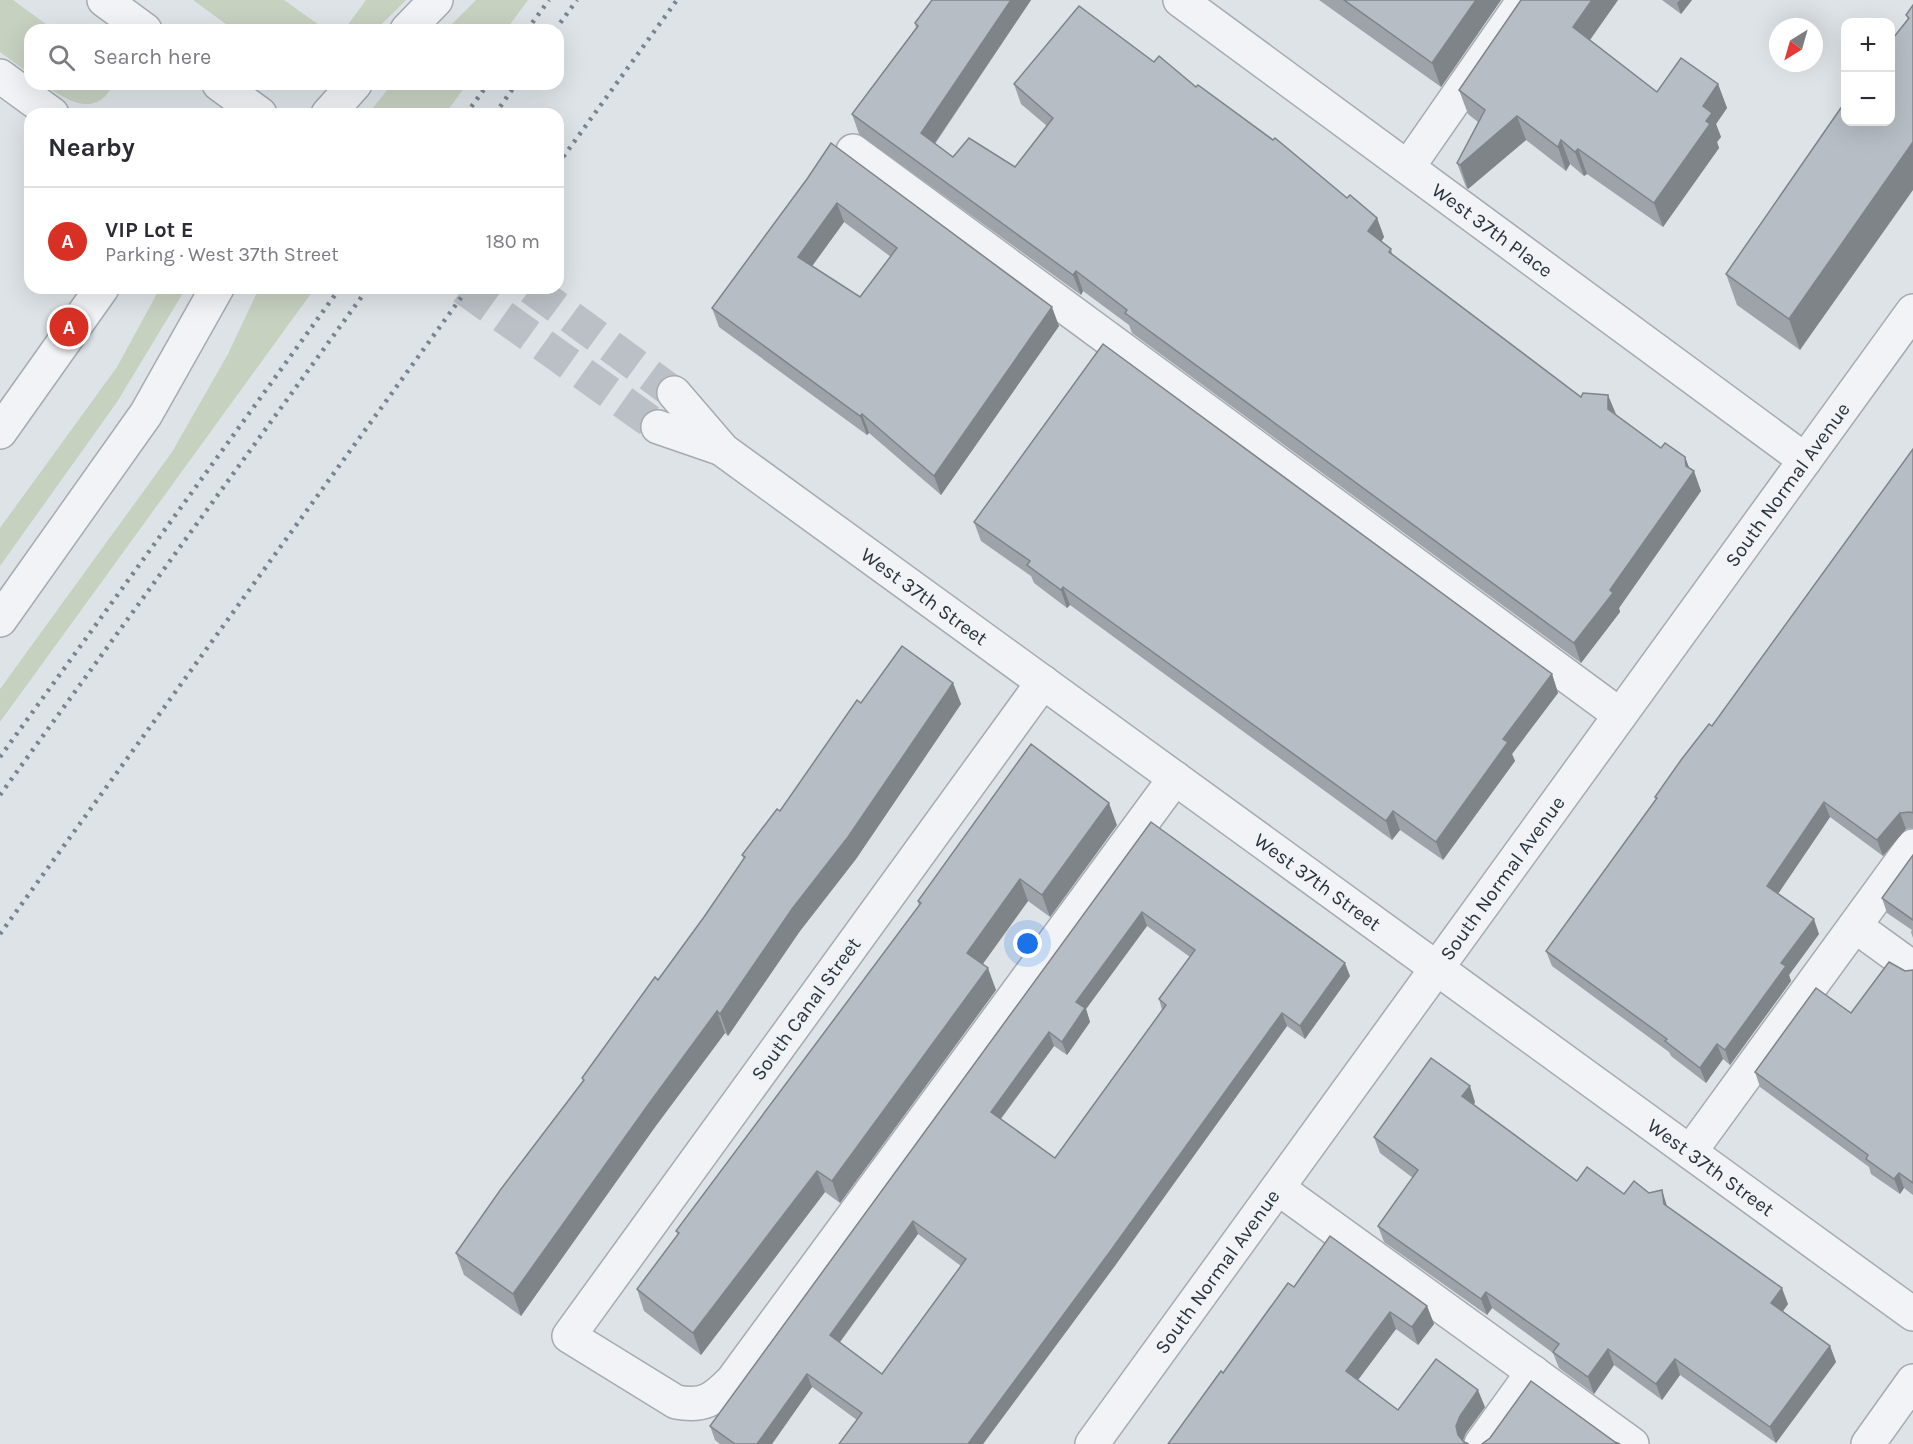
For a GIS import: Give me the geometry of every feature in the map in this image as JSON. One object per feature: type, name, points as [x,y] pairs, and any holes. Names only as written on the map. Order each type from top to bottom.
[{"type":"street","points":[[104,0],[137,24]]},
{"type":"street","points":[[413,24],[436,0]]},
{"type":"street","name":"West 37th Place","points":[[1180,0],[1805,460]]},
{"type":"street","points":[[1408,167],[1524,0]]},
{"type":"street","points":[[0,76],[44,108]]},
{"type":"street","points":[[227,90],[252,108]]},
{"type":"street","points":[[333,108],[350,90]]},
{"type":"street","points":[[853,151],[1620,715]]},
{"type":"street","points":[[0,432],[98,294]]},
{"type":"street","points":[[0,620],[146,414],[214,294]]},
{"type":"street","name":"South Normal Avenue","points":[[1092,1444],[1913,311]]},
{"type":"street","name":"West 37th Street","points":[[674,393],[723,450],[1913,1314]]},
{"type":"street","name":"West 37th Street","points":[[658,427],[723,450]]},
{"type":"street","name":"South Canal Street","points":[[1043,682],[569,1336],[676,1402],[695,1406],[718,1395],[732,1381],[1175,778]]},
{"type":"street","points":[[1690,1152],[1913,846]]},
{"type":"street","points":[[1855,926],[1913,968]]},
{"type":"street","points":[[1278,1188],[1632,1444]]},
{"type":"street","points":[[1481,1444],[1533,1372]]},
{"type":"street","points":[[1868,1444],[1913,1382]]},
{"type":"green space","points":[[0,0],[13,0],[46,24],[24,24],[24,70],[0,52]]},
{"type":"green space","points":[[193,0],[284,0],[318,24],[226,24]]},
{"type":"green space","points":[[366,0],[406,0],[382,24],[348,24]]},
{"type":"green space","points":[[476,0],[528,0],[510,24],[452,24]]},
{"type":"green space","points":[[52,90],[109,90],[98,101],[89,104],[80,104]]},
{"type":"green space","points":[[387,90],[463,90],[449,108],[373,108]]},
{"type":"green space","points":[[157,294],[182,294],[117,402],[0,566],[0,528],[117,367]]},
{"type":"green space","points":[[256,294],[311,294],[0,722],[0,689],[172,452],[228,354]]},
{"type":"building","points":[[932,0],[1011,0],[921,133],[953,157],[969,138],[1015,167],[1053,118],[1014,84],[1079,6],[1154,62],[1159,56],[1196,87],[1198,85],[1273,140],[1275,138],[1347,198],[1350,195],[1377,218],[1368,231],[1391,249],[1389,252],[1581,397],[1583,393],[1608,395],[1608,409],[1661,448],[1665,443],[1685,457],[1686,466],[1694,471],[1610,590],[1613,593],[1574,643],[1125,313],[1127,310],[1076,271],[1073,275],[852,114],[918,26],[915,23]]},
{"type":"building","points":[[1344,0],[1476,0],[1432,63]]},
{"type":"building","points":[[1521,0],[1592,0],[1573,27],[1657,92],[1681,58],[1718,84],[1703,106],[1712,113],[1706,121],[1710,124],[1654,203],[1578,149],[1575,152],[1561,140],[1558,147],[1517,116],[1460,165],[1457,163],[1485,110],[1459,90]]},
{"type":"building","points":[[1913,5],[1913,142],[1789,319],[1726,274],[1841,108],[1841,126],[1895,126],[1895,36],[1909,18],[1906,15]]},
{"type":"building","points":[[831,143],[1052,307],[934,476],[862,414],[860,416],[712,308]],"holes":[[[837,203],[897,248],[860,297],[798,257]]]},
{"type":"building","points":[[1103,344],[1552,674],[1503,739],[1508,742],[1436,842],[1393,811],[1386,821],[1063,587],[1061,590],[1027,565],[1030,561],[974,522]]},
{"type":"building","points":[[1913,449],[1913,813],[1900,813],[1877,840],[1824,802],[1767,886],[1814,919],[1781,963],[1786,966],[1725,1050],[1717,1044],[1700,1068],[1665,1041],[1667,1039],[1546,951],[1657,798],[1655,797],[1681,760],[1709,724],[1712,726]]},
{"type":"building","points":[[902,646],[953,683],[848,837],[792,909],[720,1014],[717,1011],[648,1105],[513,1294],[456,1253],[501,1189],[584,1080],[582,1078],[655,977],[658,980],[704,917],[745,857],[742,855],[777,809],[780,811],[857,700],[861,703]]},
{"type":"building","points":[[1031,744],[1109,803],[1042,895],[1020,879],[967,953],[988,968],[832,1181],[817,1171],[693,1333],[637,1289],[679,1233],[676,1231],[921,903],[918,901]]},
{"type":"building","points":[[1151,822],[1345,963],[1300,1026],[1282,1013],[968,1444],[839,1444],[862,1413],[807,1374],[757,1444],[735,1444],[710,1426]],"holes":[[[1142,912],[1195,950],[1159,999],[1166,1005],[1055,1158],[991,1112],[1049,1032],[1062,1042],[1085,1008],[1076,1002]],[[913,1221],[966,1259],[882,1374],[830,1335]]]},
{"type":"building","points":[[1913,855],[1913,920],[1882,898]]},
{"type":"building","points":[[1889,962],[1905,971],[1913,970],[1913,1183],[1899,1173],[1894,1179],[1866,1159],[1868,1155],[1755,1072],[1816,988],[1851,1013]]},
{"type":"building","points":[[1431,1058],[1470,1086],[1462,1096],[1577,1181],[1587,1167],[1624,1194],[1634,1181],[1649,1193],[1662,1190],[1664,1204],[1782,1288],[1771,1303],[1830,1346],[1770,1427],[1675,1359],[1656,1384],[1608,1349],[1588,1377],[1553,1352],[1559,1344],[1486,1292],[1481,1299],[1378,1226],[1418,1170],[1374,1137]]},
{"type":"building","points":[[1330,1236],[1427,1306],[1412,1327],[1390,1312],[1346,1371],[1398,1410],[1436,1359],[1478,1390],[1460,1416],[1456,1426],[1458,1435],[1469,1444],[1168,1444],[1288,1283],[1294,1287]]},
{"type":"building","points":[[1531,1381],[1620,1444],[1482,1444],[1490,1438]]},
{"type":"tunnel","points":[[471,294],[658,427]]},
{"type":"tunnel","points":[[539,294],[674,393]]},
{"type":"railway","points":[[531,24],[549,0]]},
{"type":"railway","points":[[559,24],[577,0]]},
{"type":"railway","points":[[564,156],[677,0]]},
{"type":"railway","points":[[470,108],[484,90]]},
{"type":"railway","points":[[499,108],[512,90]]},
{"type":"railway","points":[[0,757],[336,294]]},
{"type":"railway","points":[[0,795],[364,294]]},
{"type":"railway","points":[[0,934],[464,294]]},
{"type":"place","name":"VIP Lot E","points":[[69,327]]}]
